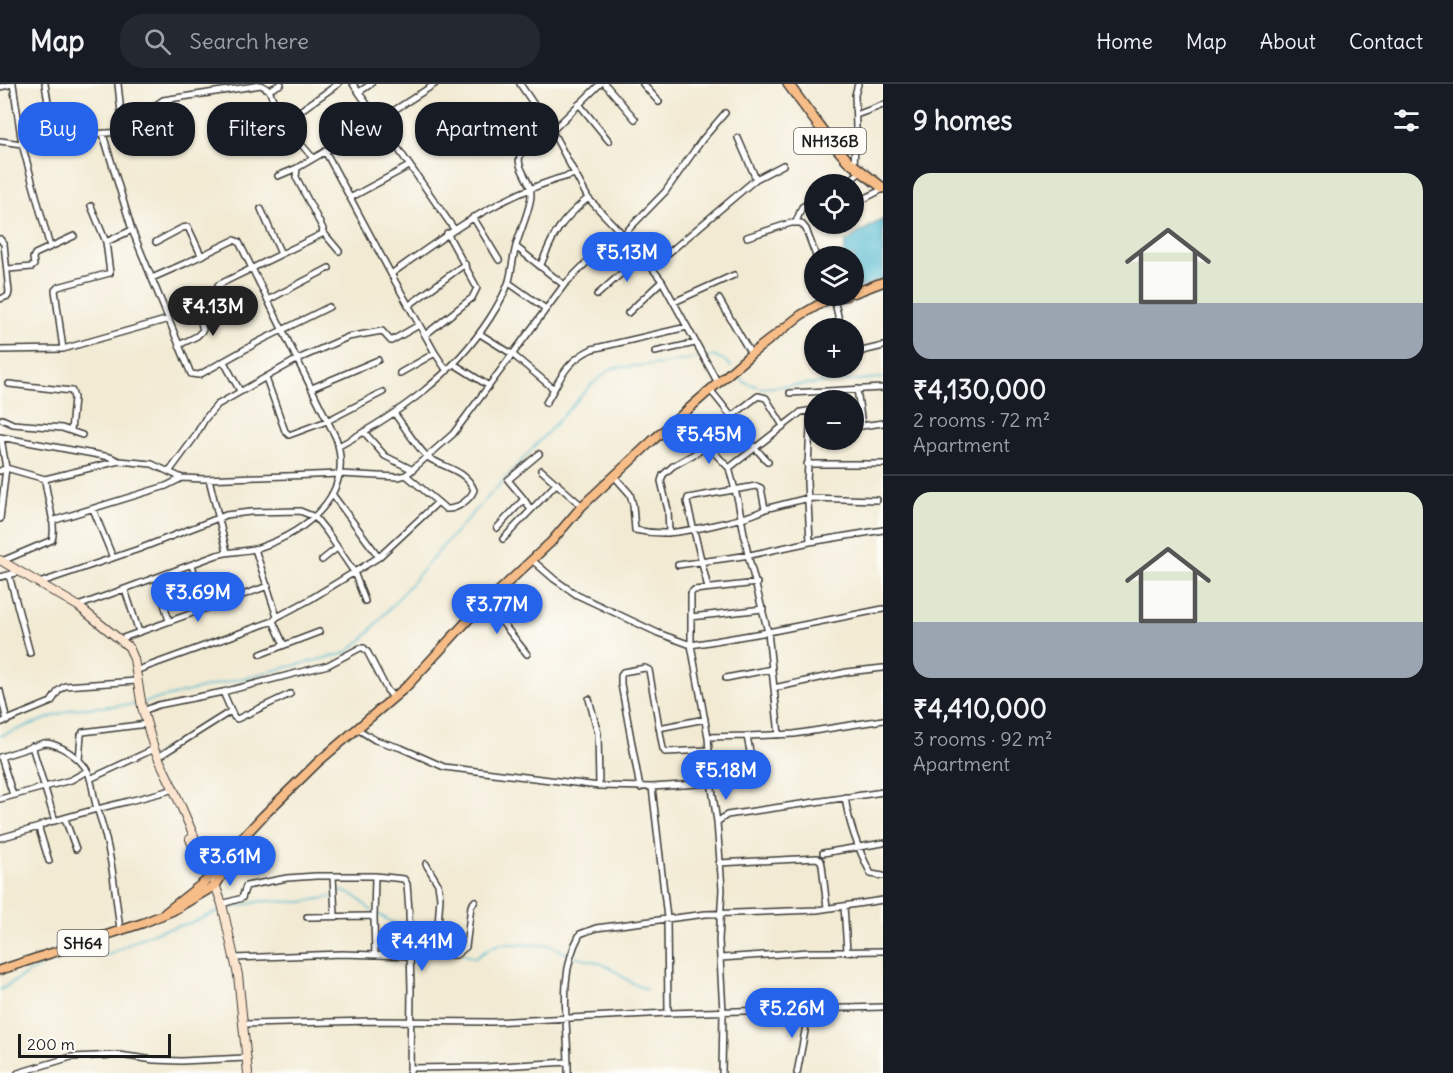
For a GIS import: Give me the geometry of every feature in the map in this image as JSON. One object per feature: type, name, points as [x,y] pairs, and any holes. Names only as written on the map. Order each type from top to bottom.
[{"type":"highway","name":"NH136B","points":[[788,84],[828,138],[854,165],[883,188]]},
{"type":"main road","points":[[864,289],[883,282]]},
{"type":"main road","name":"SH64","points":[[0,970],[165,913],[209,890],[214,880],[223,876],[243,838],[318,762],[394,699],[486,602],[551,542],[582,506],[751,354],[816,306]]},
{"type":"main road","points":[[1,560],[78,606],[121,640],[135,670],[154,749],[214,880],[223,909],[238,975],[248,1073]]},
{"type":"main road","points":[[165,770],[195,851],[202,857]]},
{"type":"street","points":[[0,87],[12,84],[18,120]]},
{"type":"street","points":[[45,84],[48,102]]},
{"type":"street","points":[[118,84],[120,102]]},
{"type":"street","points":[[269,90],[281,84]]},
{"type":"street","points":[[307,106],[338,84]]},
{"type":"street","points":[[353,84],[366,102]]},
{"type":"street","points":[[359,92],[371,84]]},
{"type":"street","points":[[403,105],[435,84]]},
{"type":"street","points":[[520,84],[532,102]]},
{"type":"street","points":[[559,121],[603,84],[635,118]]},
{"type":"street","points":[[643,84],[659,102]]},
{"type":"street","points":[[854,165],[855,95],[858,84]]},
{"type":"street","points":[[160,102],[261,85],[269,90],[274,102]]},
{"type":"street","points":[[579,104],[609,141]]},
{"type":"street","points":[[856,115],[882,105],[883,114]]},
{"type":"street","points":[[0,519],[3,470],[1,437],[110,457],[119,461],[152,464],[182,478],[339,474],[398,477],[406,475],[453,434],[564,285],[665,192],[702,140],[726,113]]},
{"type":"street","points":[[98,134],[110,133]]},
{"type":"street","points":[[103,134],[132,230],[190,371],[194,375],[224,362],[282,329],[329,307]]},
{"type":"street","points":[[738,138],[756,179]]},
{"type":"street","points":[[0,141],[18,143]]},
{"type":"street","points":[[559,145],[588,198],[642,255],[662,281],[718,383]]},
{"type":"street","points":[[307,151],[313,158]]},
{"type":"street","points":[[278,176],[319,154]]},
{"type":"street","points":[[25,156],[50,247]]},
{"type":"street","points":[[328,156],[408,306],[447,371]]},
{"type":"street","points":[[402,156],[454,230]]},
{"type":"street","points":[[339,446],[394,413],[433,385],[480,334],[497,307],[508,283],[516,247],[530,203],[532,187],[519,166],[520,156]]},
{"type":"street","points":[[652,267],[756,179],[783,165]]},
{"type":"street","points":[[350,198],[409,166]]},
{"type":"street","points":[[297,168],[296,177],[323,232],[339,250]]},
{"type":"street","points":[[858,174],[862,171]]},
{"type":"street","points":[[391,274],[473,217],[532,187],[575,174]]},
{"type":"street","points":[[864,198],[883,188]]},
{"type":"street","points":[[540,267],[551,240],[564,218],[588,198]]},
{"type":"street","points":[[63,349],[55,290],[58,287],[110,273],[106,242],[91,206]]},
{"type":"street","points":[[796,222],[804,206]]},
{"type":"street","points":[[261,209],[280,254]]},
{"type":"street","points":[[473,217],[499,260]]},
{"type":"street","points":[[747,237],[796,222],[801,223],[806,229],[812,246]]},
{"type":"street","points":[[156,242],[188,227],[201,255]]},
{"type":"street","points":[[106,242],[132,230]]},
{"type":"street","points":[[218,285],[320,236],[323,232]]},
{"type":"street","points":[[425,335],[472,298],[477,288],[447,233]]},
{"type":"street","points":[[8,269],[32,267],[33,256],[74,236]]},
{"type":"street","points":[[0,239],[4,244],[8,269],[8,296]]},
{"type":"street","points":[[78,606],[227,552],[255,549],[284,538],[315,517],[333,494],[339,474],[339,446],[298,359],[237,240],[152,278]]},
{"type":"street","points":[[516,247],[564,285]]},
{"type":"street","points":[[597,295],[642,255]]},
{"type":"street","points":[[408,306],[465,264]]},
{"type":"street","points":[[268,300],[329,268]]},
{"type":"street","points":[[674,302],[734,275]]},
{"type":"street","points":[[628,313],[662,281]]},
{"type":"street","points":[[508,283],[546,309]]},
{"type":"street","points":[[0,299],[15,293]]},
{"type":"street","points":[[719,299],[751,354]]},
{"type":"street","points":[[179,345],[197,336],[203,330],[197,307]]},
{"type":"street","points":[[0,350],[63,349],[169,319]]},
{"type":"street","points":[[169,472],[217,405],[240,391],[298,359],[348,337],[382,331],[391,341],[419,325]]},
{"type":"street","points":[[546,403],[570,363],[592,349],[687,327]]},
{"type":"street","points":[[480,334],[512,354],[554,389]]},
{"type":"street","points":[[655,352],[695,343]]},
{"type":"street","points":[[864,351],[883,346]]},
{"type":"street","points":[[400,373],[435,353]]},
{"type":"street","points":[[312,388],[378,360]]},
{"type":"street","points":[[224,362],[240,391]]},
{"type":"street","points":[[454,364],[489,386]]},
{"type":"street","points":[[266,378],[286,434],[292,435],[327,421],[383,392]]},
{"type":"street","points":[[9,384],[72,391],[74,398],[70,431]]},
{"type":"street","points":[[790,393],[883,388]]},
{"type":"street","points":[[710,390],[732,416],[753,448],[768,462]]},
{"type":"street","points":[[669,533],[668,510],[661,481],[673,466],[707,445],[732,416],[758,396],[765,398],[783,426]]},
{"type":"street","points":[[729,468],[804,412]]},
{"type":"street","points":[[394,413],[428,457],[452,468],[468,479],[474,490],[472,495],[451,510],[446,509],[406,475]]},
{"type":"street","points":[[1,421],[50,426],[82,435]]},
{"type":"street","points":[[864,425],[883,423]]},
{"type":"street","points":[[364,432],[385,456],[413,470]]},
{"type":"street","points":[[707,445],[729,468],[735,489],[748,555],[768,632],[779,735]]},
{"type":"street","points":[[809,450],[807,464],[810,542]]},
{"type":"street","points":[[531,510],[508,480],[539,454]]},
{"type":"street","points":[[3,470],[45,479],[119,461]]},
{"type":"street","points":[[807,464],[883,464]]},
{"type":"street","points":[[542,470],[582,506]]},
{"type":"street","points":[[614,476],[630,494],[635,530],[669,533],[692,529],[741,519],[765,509],[808,498],[877,500]]},
{"type":"street","points":[[52,521],[166,486],[182,478]]},
{"type":"street","points":[[1,560],[52,540],[54,536],[45,479]]},
{"type":"street","points":[[209,479],[227,552]]},
{"type":"street","points":[[503,539],[557,483]]},
{"type":"street","points":[[708,588],[692,529],[688,498],[756,486],[760,488],[765,509]]},
{"type":"street","points":[[333,494],[379,557]]},
{"type":"street","points":[[497,528],[524,499]]},
{"type":"street","points":[[135,670],[275,619],[379,557],[438,502]]},
{"type":"street","points":[[93,509],[113,558]]},
{"type":"street","points":[[38,583],[113,558],[218,518],[250,512],[291,510],[315,517],[354,572],[365,601]]},
{"type":"street","points":[[678,566],[883,530]]},
{"type":"street","points":[[322,560],[337,548]]},
{"type":"street","points":[[255,549],[284,645]]},
{"type":"street","points":[[532,560],[577,595],[658,633],[691,645],[883,609]]},
{"type":"street","points":[[192,566],[205,609]]},
{"type":"street","points":[[0,577],[20,572]]},
{"type":"street","points":[[9,575],[30,653]]},
{"type":"street","points":[[157,579],[169,621]]},
{"type":"street","points":[[722,1073],[723,1012],[719,940],[722,889],[708,737],[691,645],[692,591],[757,584]]},
{"type":"street","points":[[121,640],[268,586]]},
{"type":"street","points":[[125,590],[139,632]]},
{"type":"street","points":[[486,602],[527,654]]},
{"type":"street","points":[[691,617],[763,609]]},
{"type":"street","points":[[261,654],[319,632]]},
{"type":"street","points":[[143,709],[223,692],[328,665],[360,648],[364,648],[368,653],[394,699]]},
{"type":"street","points":[[640,788],[621,684],[623,672],[645,668],[649,670],[665,752],[709,750]]},
{"type":"street","points":[[774,688],[847,672],[883,668]]},
{"type":"street","points":[[726,678],[772,669]]},
{"type":"street","points":[[0,723],[51,702],[64,686],[137,681]]},
{"type":"street","points":[[0,691],[7,721]]},
{"type":"street","points":[[223,692],[234,717],[240,719],[290,694]]},
{"type":"street","points":[[589,699],[598,733],[599,786]]},
{"type":"street","points":[[158,757],[231,711]]},
{"type":"street","points":[[659,728],[705,719]]},
{"type":"street","points":[[708,737],[795,734],[883,720]]},
{"type":"street","points":[[79,760],[82,733],[147,724]]},
{"type":"street","points":[[358,730],[375,740],[401,748],[444,767],[599,786],[640,788],[744,781],[748,779],[752,771],[747,736]]},
{"type":"street","points":[[13,795],[0,757],[50,742],[79,760],[90,779],[106,838],[120,930]]},
{"type":"street","points":[[32,746],[55,821]]},
{"type":"street","points":[[90,779],[154,749]]},
{"type":"street","points":[[0,799],[70,780],[87,771]]},
{"type":"street","points":[[652,787],[667,918],[668,1013]]},
{"type":"street","points":[[0,838],[97,808],[171,790]]},
{"type":"street","points":[[717,822],[727,815],[883,792]]},
{"type":"street","points":[[845,797],[848,819],[857,847],[871,874],[883,876]]},
{"type":"street","points":[[66,819],[76,849]]},
{"type":"street","points":[[39,827],[49,861]]},
{"type":"street","points":[[823,853],[883,843]]},
{"type":"street","points":[[719,862],[817,858],[821,861],[827,908]]},
{"type":"street","points":[[426,864],[438,884],[440,897],[436,955]]},
{"type":"street","points":[[375,876],[375,956]]},
{"type":"street","points":[[333,877],[335,915]]},
{"type":"street","points":[[223,909],[239,900],[246,886],[251,884],[287,878],[399,877],[407,884],[411,988],[410,1070],[568,1062]]},
{"type":"street","points":[[568,1073],[565,1004],[568,963],[580,934],[596,928],[667,918],[827,908],[883,900]]},
{"type":"street","points":[[233,958],[342,954],[456,955],[466,946],[471,906],[475,901]]},
{"type":"street","points":[[844,906],[847,951]]},
{"type":"street","points":[[307,917],[335,915],[374,918]]},
{"type":"street","points":[[721,958],[883,951]]},
{"type":"street","points":[[244,1024],[493,1023],[668,1013],[883,1007]]},
{"type":"street","points":[[797,1073],[809,1010]]},
{"type":"street","points":[[18,1073],[70,1057],[119,1055],[181,1061],[246,1058]]},
{"type":"water","points":[[883,219],[883,278],[864,287],[864,246],[845,246],[845,243],[858,234],[864,234],[864,230]]},
{"type":"waterway","points":[[145,702],[346,653],[364,638],[445,544],[592,384],[612,368],[662,364],[703,357]]},
{"type":"waterway","points":[[707,357],[721,358],[731,367]]},
{"type":"waterway","points":[[736,373],[744,382],[761,388],[883,378]]},
{"type":"waterway","points":[[0,736],[73,709],[138,704]]},
{"type":"waterway","points":[[336,895],[342,891],[355,896],[372,911]]},
{"type":"waterway","points":[[227,909],[262,901],[302,902],[331,897]]},
{"type":"waterway","points":[[0,990],[45,963],[78,956],[108,955],[156,932],[194,922],[219,911]]},
{"type":"waterway","points":[[376,913],[408,932]]},
{"type":"waterway","points":[[412,935],[418,940],[434,945]]},
{"type":"waterway","points":[[462,954],[475,958],[501,944],[549,945],[570,955]]},
{"type":"waterway","points":[[439,947],[457,952]]},
{"type":"waterway","points":[[575,956],[608,967],[632,983],[646,989]]}]
